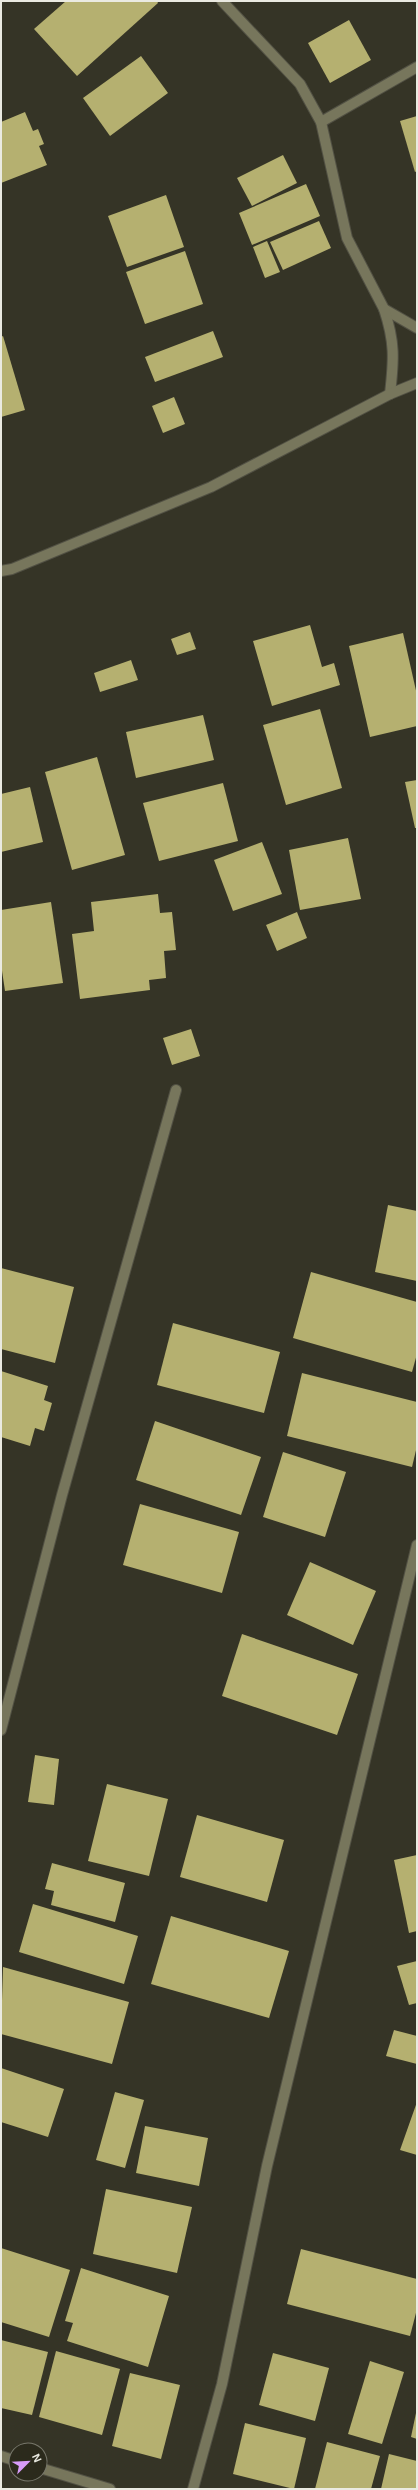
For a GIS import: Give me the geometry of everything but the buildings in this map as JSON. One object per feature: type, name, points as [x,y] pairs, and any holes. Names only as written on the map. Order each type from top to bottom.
[{"type":"street","points":[[222,1],[300,84],[321,122],[347,238],[384,309],[392,333],[393,360],[390,394]]},
{"type":"street","points":[[321,122],[417,67]]},
{"type":"street","points":[[384,309],[417,328]]},
{"type":"street","points":[[1,571],[12,569],[211,487],[390,394],[417,383]]},
{"type":"street","points":[[1,1730],[62,1495],[176,1090]]},
{"type":"street","points":[[193,2489],[222,2384],[269,2158],[417,1544]]},
{"type":"street","points":[[48,2470],[110,2489]]}]
